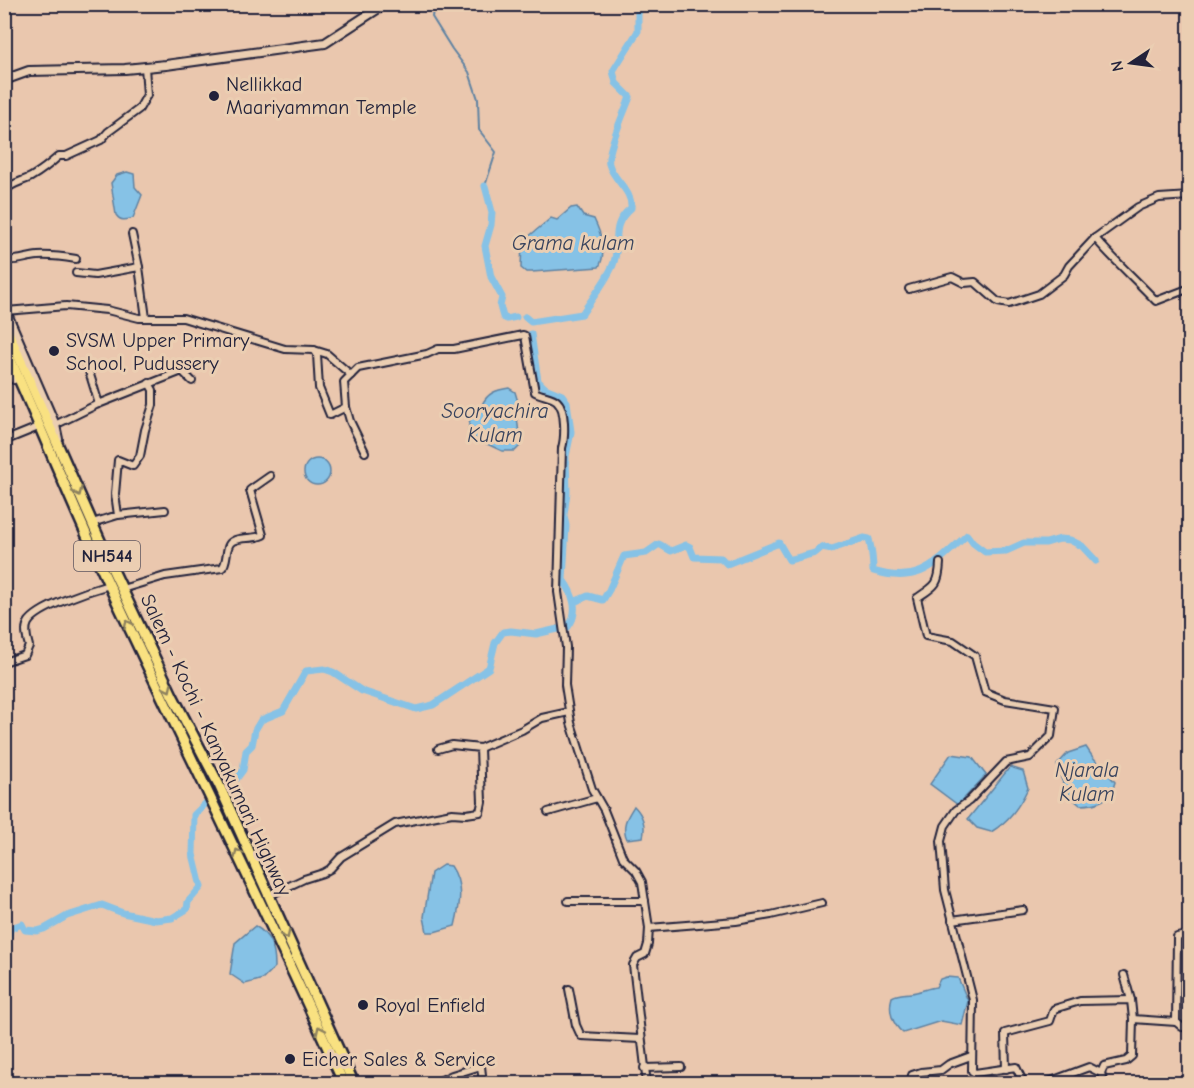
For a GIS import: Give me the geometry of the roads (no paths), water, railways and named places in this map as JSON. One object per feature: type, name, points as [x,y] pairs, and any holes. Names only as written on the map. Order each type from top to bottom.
[{"type":"highway","name":"Salem - Kochi - Kanyakumari Highway","points":[[4,323],[122,589],[179,711],[219,785],[354,1083]]},
{"type":"highway","name":"Salem - Kochi - Kanyakumari Highway","points":[[4,345],[107,580],[344,1083]]},
{"type":"street","points":[[4,80],[29,71],[145,67],[325,43],[385,4]]},
{"type":"street","points":[[4,191],[11,184],[46,168],[59,156],[66,156],[101,140],[139,109],[147,95],[145,67]]},
{"type":"street","points":[[909,289],[952,276],[964,283],[975,282],[998,302],[1009,304],[1039,294],[1058,282],[1095,238],[1138,207],[1159,198],[1190,196]]},
{"type":"street","points":[[132,234],[146,318]]},
{"type":"street","points":[[1095,238],[1156,301],[1190,288]]},
{"type":"street","points":[[4,261],[38,256],[76,259]]},
{"type":"street","points":[[76,273],[95,275],[139,267]]},
{"type":"street","points":[[61,454],[55,425],[5,309],[76,307],[146,318],[183,318],[285,349],[314,350],[327,354],[351,375]]},
{"type":"street","points":[[365,452],[346,407],[344,382],[357,368],[427,354],[438,349],[454,349],[525,336],[535,392],[557,401],[565,434],[562,448],[558,592],[566,647],[565,685],[569,712],[586,771],[597,798],[609,820],[623,858],[636,871],[642,882],[649,928],[648,944],[645,954],[637,958],[633,965],[647,1083]]},
{"type":"street","points":[[314,350],[317,354],[319,388],[328,412],[332,415],[346,407]]},
{"type":"street","points":[[4,358],[107,580],[38,613],[28,623],[26,635],[29,646],[25,655],[4,662]]},
{"type":"street","points":[[87,365],[99,404]]},
{"type":"street","points":[[55,425],[99,404],[182,371],[192,381]]},
{"type":"street","points":[[118,515],[115,494],[118,460],[133,465],[140,456],[153,405],[153,390],[149,383]]},
{"type":"street","points":[[4,441],[36,428]]},
{"type":"street","points":[[122,589],[165,576],[222,568],[225,564],[228,544],[233,540],[258,538],[262,535],[250,490],[270,476]]},
{"type":"street","points":[[92,523],[118,515],[165,510]]},
{"type":"street","points":[[940,563],[940,578],[936,585],[917,598],[926,636],[953,641],[975,656],[984,692],[1005,700],[1055,708],[1051,736],[1030,757],[1006,762],[969,801],[956,810],[945,826],[941,841],[941,858],[952,920],[973,1000],[972,1071],[975,1073],[1016,1067],[1024,1083]]},
{"type":"street","points":[[438,749],[452,745],[480,748],[522,730],[542,718],[569,712]]},
{"type":"street","points":[[268,896],[330,869],[341,856],[394,824],[452,813],[480,812],[482,802],[480,748]]},
{"type":"street","points":[[548,812],[597,798]]},
{"type":"street","points":[[568,901],[645,901]]},
{"type":"street","points":[[649,928],[736,921],[822,903]]},
{"type":"street","points":[[952,920],[1023,910]]},
{"type":"street","points":[[1176,1022],[1177,937],[1190,934]]},
{"type":"street","points":[[1104,1083],[1101,1073],[1104,1066],[1126,1061],[1132,1056],[1133,1019],[1131,1000],[1124,975]]},
{"type":"street","points":[[570,988],[576,1025],[581,1036],[640,1039]]},
{"type":"street","points":[[1006,1069],[1005,1033],[1050,1021],[1054,1009],[1080,1001],[1131,1000]]},
{"type":"street","points":[[1133,1019],[1176,1022],[1182,1027],[1190,1028]]},
{"type":"street","points":[[910,1083],[912,1075],[941,1070],[949,1064],[971,1056]]},
{"type":"street","points":[[433,1083],[481,1066],[483,1083]]},
{"type":"street","points":[[644,1068],[681,1067]]},
{"type":"street","points":[[1042,1083],[1089,1067],[1101,1073]]},
{"type":"water","points":[[127,172],[134,174],[135,187],[142,195],[133,218],[124,220],[116,215],[111,183],[117,175]]},
{"type":"water","name":"Grama kulam","points":[[577,207],[583,216],[594,219],[599,231],[603,255],[599,267],[532,272],[526,272],[521,268],[522,242],[551,218],[557,220],[571,208]]},
{"type":"water","name":"Sooryachira Kulam","points":[[509,388],[515,392],[518,402],[516,408],[521,438],[520,446],[515,451],[502,451],[468,435],[470,417],[489,395]]},
{"type":"water","points":[[317,459],[326,463],[330,472],[326,481],[317,485],[308,481],[304,472],[308,463]]},
{"type":"water","name":"Njarala Kulam","points":[[1086,747],[1115,782],[1110,793],[1103,800],[1080,805],[1065,788],[1057,765],[1068,753]]},
{"type":"water","points":[[951,754],[972,757],[986,775],[958,805],[930,784]]},
{"type":"water","points":[[1010,767],[1023,771],[1028,788],[1025,795],[1013,813],[997,828],[991,832],[977,828],[968,819]]},
{"type":"water","points":[[634,806],[643,820],[643,837],[627,839],[625,826]]},
{"type":"water","points":[[443,865],[451,866],[458,880],[459,903],[455,926],[427,932],[424,917],[431,873]]},
{"type":"water","points":[[255,926],[271,943],[275,967],[263,979],[245,984],[230,974],[235,943]]},
{"type":"water","points":[[958,978],[968,1001],[962,1025],[941,1021],[903,1033],[892,1016],[890,1007],[892,997],[936,987],[940,979]]},
{"type":"waterway","points":[[434,4],[432,17],[469,72],[478,99],[479,130],[496,152],[485,186]]},
{"type":"waterway","points":[[525,317],[531,322],[582,314],[613,265],[618,228],[624,215],[631,208],[629,196],[609,164],[613,141],[630,97],[616,83],[613,71],[638,31],[638,4]]},
{"type":"waterway","points":[[485,186],[492,212],[485,246],[491,277],[502,297],[500,306],[503,317],[507,319],[516,317]]},
{"type":"waterway","points":[[531,334],[538,381],[545,388],[562,395],[567,402],[571,432],[566,456],[567,492],[564,515],[566,526],[563,580],[574,603],[574,615],[568,627]]},
{"type":"waterway","points":[[574,602],[588,596],[603,600],[624,556],[646,553],[659,544],[671,551],[686,545],[690,547],[694,557],[721,558],[727,564],[779,543],[789,560],[815,553],[822,547],[832,549],[864,538],[869,539],[873,571],[903,576],[925,570],[967,535],[985,552],[1006,551],[1024,543],[1070,540],[1082,546],[1096,561]]},
{"type":"waterway","points":[[4,968],[11,928],[22,924],[25,930],[37,931],[67,916],[102,905],[123,913],[156,920],[172,918],[187,909],[188,902],[201,887],[193,854],[194,815],[206,803],[226,793],[243,770],[246,751],[252,745],[255,730],[261,720],[283,711],[306,671],[324,669],[333,672],[362,691],[416,709],[433,705],[489,668],[495,643],[503,632],[536,634],[558,629]]},
{"type":"place","name":"Nellikkad Maariyamman Temple","points":[[214,96]]},
{"type":"place","name":"SVSM Upper Primary School, Pudussery","points":[[54,351]]},
{"type":"place","name":"Royal Enfield","points":[[363,1005]]},
{"type":"place","name":"Eicher Sales & Service","points":[[290,1059]]}]
